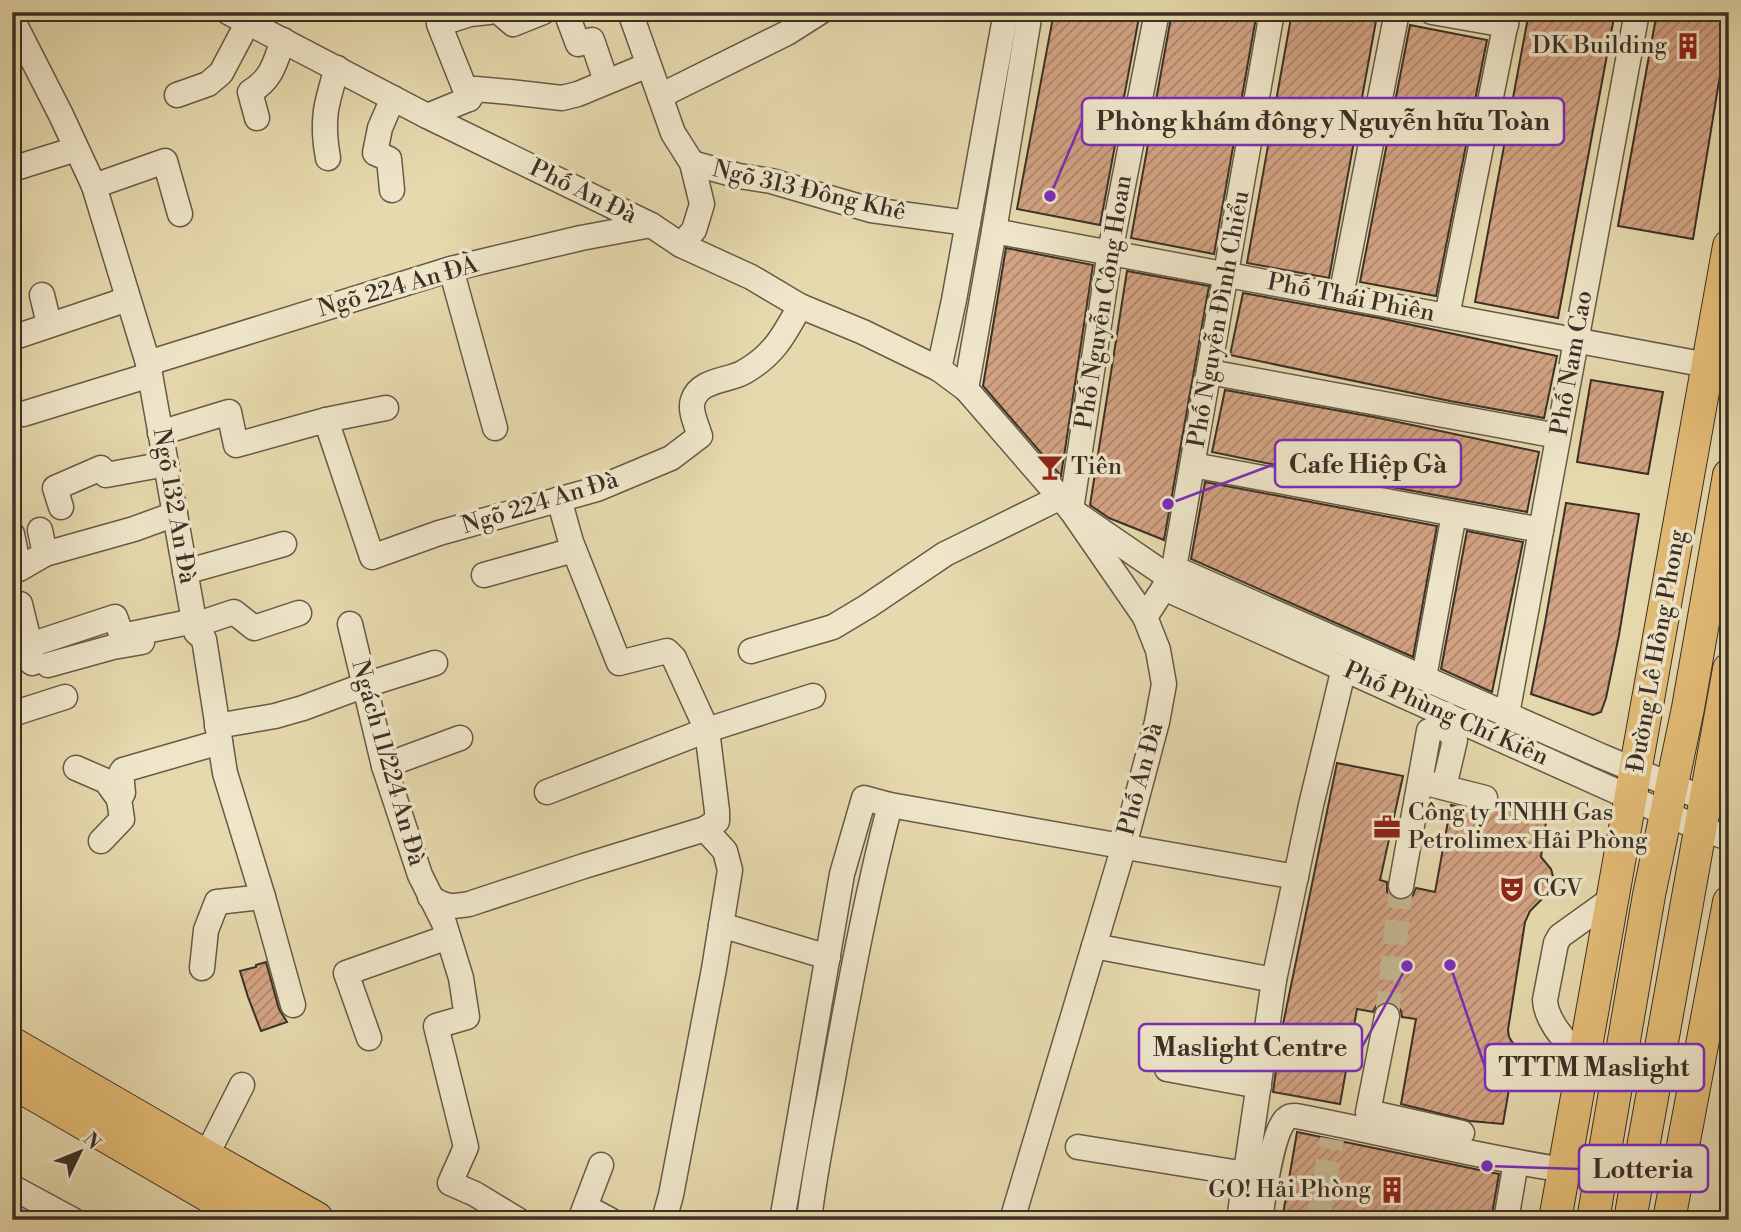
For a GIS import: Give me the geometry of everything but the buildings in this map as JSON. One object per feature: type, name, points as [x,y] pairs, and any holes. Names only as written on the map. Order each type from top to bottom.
[{"type":"highway","points":[[12,1046],[315,1220]]},
{"type":"highway","points":[[12,1079],[255,1220]]},
{"type":"main road","name":"Đường Lê Hồng Phong","points":[[1555,1220],[1729,246]]},
{"type":"main road","name":"Đường Lê Hồng Phong","points":[[1593,1220],[1649,895],[1688,708],[1729,475]]},
{"type":"main road","points":[[1630,1220],[1716,819],[1729,669]]},
{"type":"main road","points":[[1669,1220],[1729,902]]},
{"type":"street","points":[[470,99],[439,24],[470,14],[489,12]]},
{"type":"street","points":[[508,16],[543,12]]},
{"type":"street","points":[[566,12],[578,44],[592,40],[606,81]]},
{"type":"street","points":[[630,12],[673,134],[692,163],[702,204],[694,230],[681,244]]},
{"type":"street","points":[[660,96],[787,33],[820,12]]},
{"type":"street","points":[[939,369],[1006,12]]},
{"type":"street","points":[[966,388],[1030,12]]},
{"type":"street","name":"Phố Nguyễn Công Hoan","points":[[1065,504],[1157,12]]},
{"type":"street","name":"Phố Nguyễn Đình Chiểu","points":[[1144,617],[1169,578],[1193,465],[1272,12]]},
{"type":"street","points":[[1341,296],[1397,12]]},
{"type":"street","points":[[1432,12],[1507,18],[1447,316]]},
{"type":"street","name":"Phố Nam Cao","points":[[1507,713],[1637,12]]},
{"type":"street","points":[[177,95],[208,83],[221,73],[238,17]]},
{"type":"street","name":"Phố An Đà","points":[[238,17],[427,116],[651,225],[681,244],[751,277],[800,306],[863,332],[939,369],[966,388],[1065,504],[1144,617],[1158,650],[1164,684],[1154,734],[1124,846],[1012,1220]]},
{"type":"street","name":"Ngõ 132 An Đà","points":[[12,19],[94,186],[149,369],[195,626],[204,639],[225,774],[293,1005]]},
{"type":"street","points":[[257,118],[250,92],[267,78],[283,40]]},
{"type":"street","points":[[427,116],[470,99],[476,89],[562,98],[648,65]]},
{"type":"street","points":[[328,158],[324,120],[326,102],[337,68]]},
{"type":"street","points":[[392,190],[388,159],[375,153],[380,128],[393,98]]},
{"type":"street","points":[[12,169],[76,149]]},
{"type":"street","points":[[94,186],[164,161],[180,214]]},
{"type":"street","name":"Ngõ 313 Đông Khê","points":[[692,163],[739,176],[771,181],[871,210],[968,222]]},
{"type":"street","name":"Ngõ 224 An ĐÀ","points":[[23,414],[149,369],[451,269],[581,238],[651,225]]},
{"type":"street","name":"Phố Thái Phiên","points":[[995,230],[1707,365]]},
{"type":"street","points":[[451,269],[495,428]]},
{"type":"street","points":[[42,295],[49,324]]},
{"type":"street","points":[[12,338],[128,299]]},
{"type":"street","name":"Ngõ 224 An Đà","points":[[326,420],[372,557],[439,533],[597,489],[671,458],[700,436],[692,412],[692,401],[696,393],[707,385],[740,374],[762,359],[779,342],[800,306]]},
{"type":"street","points":[[1209,372],[1559,436]]},
{"type":"street","points":[[160,433],[229,412],[236,445],[326,420],[386,408]]},
{"type":"street","points":[[61,507],[55,488],[101,468],[106,475],[166,464]]},
{"type":"street","points":[[1193,465],[1541,530]]},
{"type":"street","points":[[430,897],[440,905],[453,907],[469,904],[705,830],[717,821],[718,811],[706,730],[674,658],[667,651],[619,663],[574,550],[559,499]]},
{"type":"street","points":[[751,651],[833,627],[944,554],[1065,504],[1169,578]]},
{"type":"street","points":[[12,534],[19,569],[43,542],[134,529],[175,514]]},
{"type":"street","points":[[1444,787],[1455,740],[1442,717],[1432,680],[1454,514]]},
{"type":"street","points":[[186,572],[284,544]]},
{"type":"street","points":[[484,575],[574,550]]},
{"type":"street","name":"Phố Phùng Chí Kiên","points":[[1169,578],[1432,680],[1507,713],[1601,756],[1634,784]]},
{"type":"street","name":"Phố Phùng Chí Kiên","points":[[1169,578],[1442,717],[1634,784],[1716,819]]},
{"type":"street","points":[[20,604],[37,658],[115,617],[122,636],[195,626],[234,612],[254,628],[299,613]]},
{"type":"street","name":"Ngách 11/224 An Đà","points":[[350,624],[384,766],[420,875],[444,923],[461,978],[467,1017],[436,1026],[466,1147],[450,1183],[475,1194],[518,1220]]},
{"type":"street","points":[[119,799],[123,793],[123,769],[219,734],[435,663]]},
{"type":"street","points":[[1239,1220],[1274,980],[1344,668]]},
{"type":"street","points":[[12,714],[65,696]]},
{"type":"street","points":[[547,792],[706,730],[813,696]]},
{"type":"street","points":[[1401,886],[1429,731],[1442,717]]},
{"type":"street","points":[[384,766],[460,738]]},
{"type":"street","points":[[76,768],[106,781],[119,799],[122,819],[101,841]]},
{"type":"street","points":[[1419,782],[1485,798]]},
{"type":"street","points":[[782,1220],[842,874],[864,798],[890,805],[1296,877]]},
{"type":"street","points":[[809,1220],[845,1014],[876,860],[890,805]]},
{"type":"street","points":[[664,1220],[671,1195],[730,870],[725,851],[705,830]]},
{"type":"street","points":[[202,968],[206,930],[217,902],[263,897]]},
{"type":"street","points":[[1583,1062],[1550,1019],[1545,1000],[1556,943],[1560,936],[1613,898]]},
{"type":"street","points":[[721,925],[828,957]]},
{"type":"street","points":[[369,1038],[346,973],[448,937]]},
{"type":"street","points":[[1094,946],[1274,980]]},
{"type":"street","points":[[1387,1016],[1368,1112],[1565,1162]]},
{"type":"street","points":[[1167,1069],[1259,1086]]},
{"type":"street","points":[[205,1158],[242,1085]]},
{"type":"street","points":[[1259,1220],[1278,1134],[1286,1118],[1296,1116],[1334,1131],[1516,1162],[1565,1162]]},
{"type":"street","points":[[1079,1147],[1246,1174]]},
{"type":"street","points":[[1506,1220],[1516,1162]]},
{"type":"street","points":[[595,1217],[601,1165]]},
{"type":"street","points":[[12,1186],[73,1220]]},
{"type":"water","points":[[17,1200],[53,1220],[12,1220],[12,1205]]},
{"type":"tunnel","points":[[1387,1016],[1401,886]]},
{"type":"tunnel","points":[[1318,1220],[1332,1139]]},
{"type":"place","name":"DK Building","points":[[1688,46]]},
{"type":"place","name":"Phòng khám đông y Nguyễn hữu Toàn","points":[[1050,196]]},
{"type":"place","name":"Tiên","points":[[1050,467]]},
{"type":"place","name":"Cafe Hiệp Gà","points":[[1168,504]]},
{"type":"place","name":"Công ty TNHH Gas Petrolimex Hải Phòng","points":[[1387,827]]},
{"type":"place","name":"CGV","points":[[1512,889]]},
{"type":"place","name":"TTTM Maslight","points":[[1450,965]]},
{"type":"place","name":"Maslight Centre","points":[[1407,966]]},
{"type":"place","name":"Lotteria","points":[[1487,1166]]},
{"type":"place","name":"GO! Hải Phòng","points":[[1392,1190]]}]
